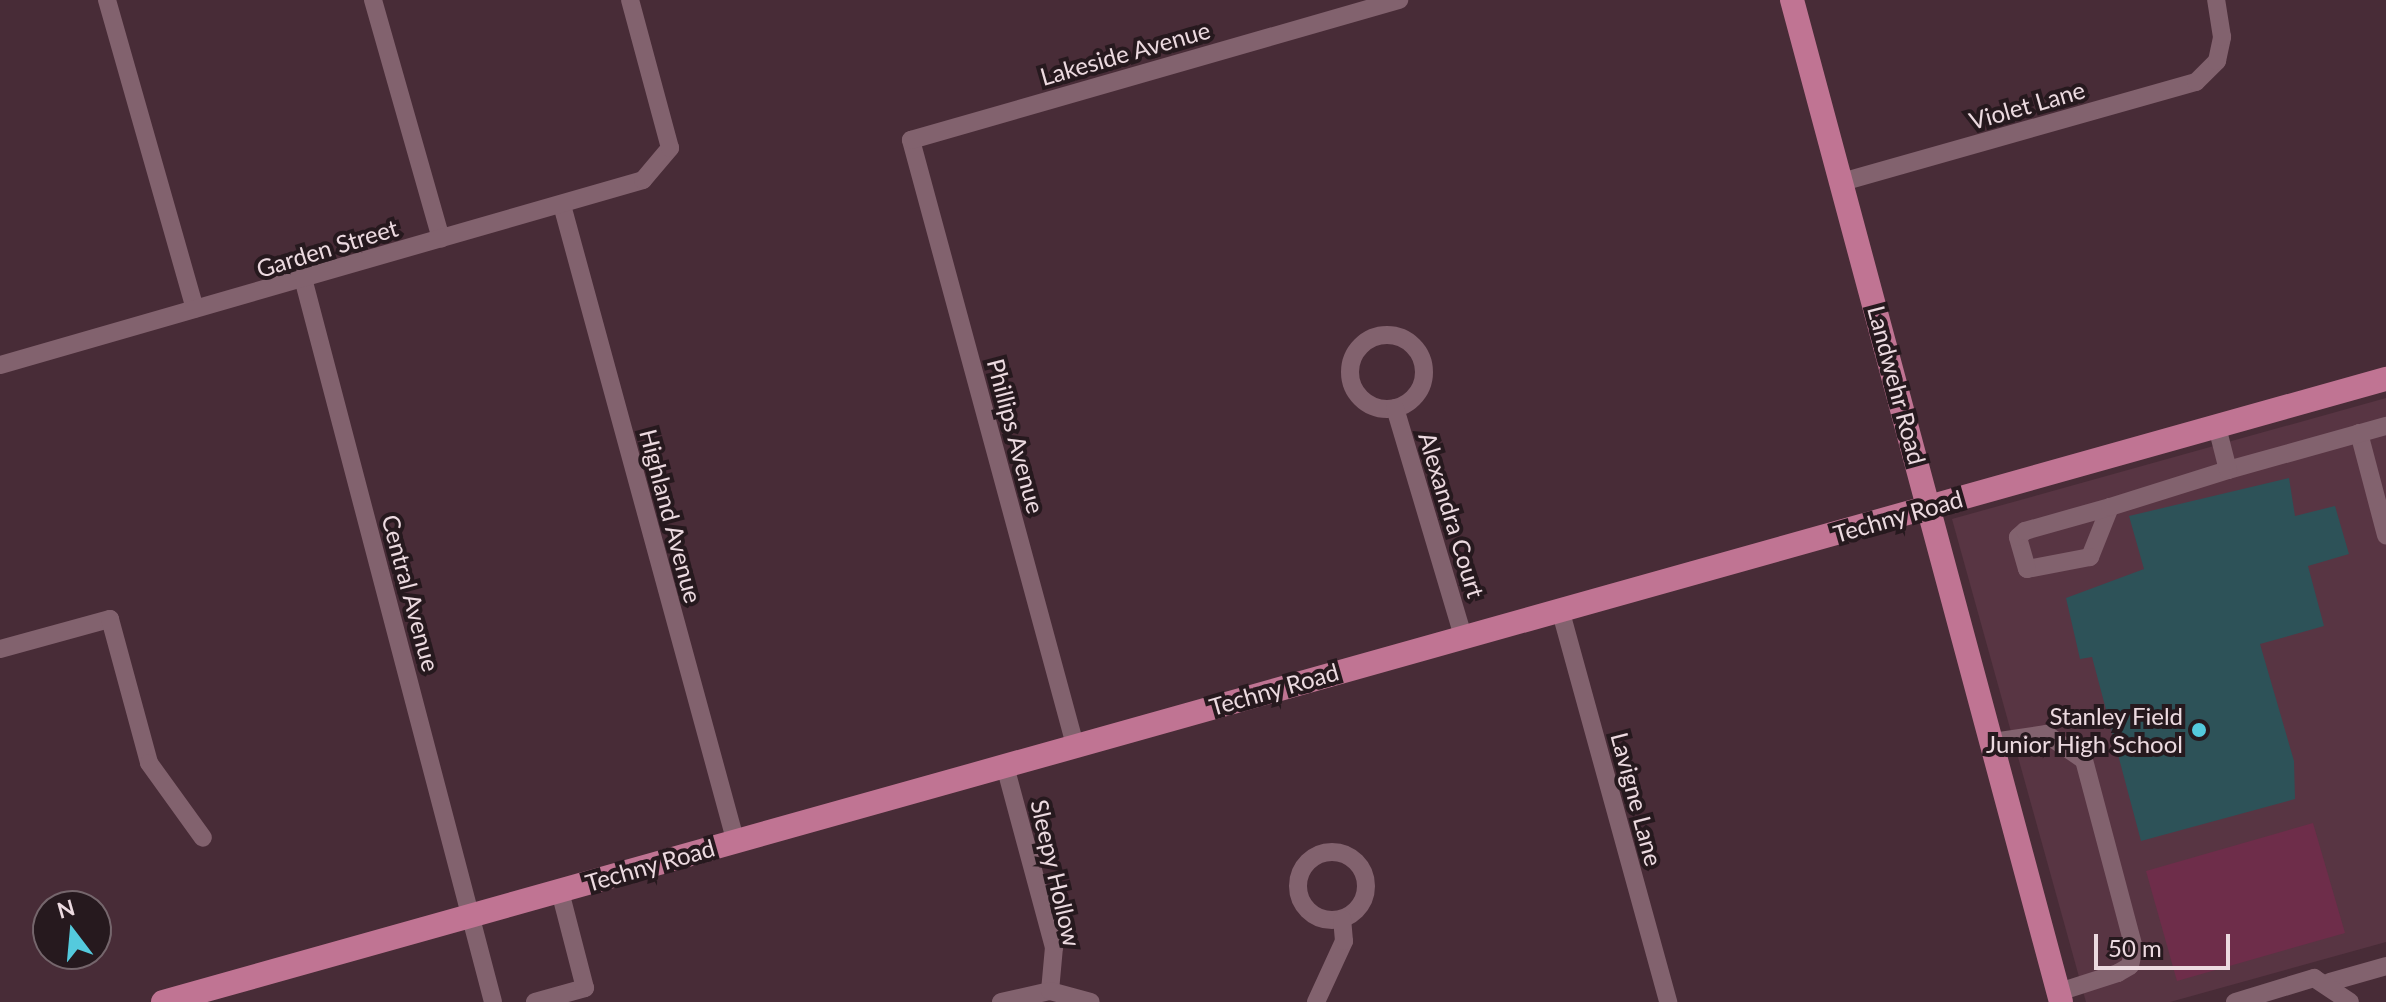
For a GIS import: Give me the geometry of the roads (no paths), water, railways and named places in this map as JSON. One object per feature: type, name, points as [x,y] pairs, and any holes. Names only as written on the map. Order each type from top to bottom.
[{"type":"main road","name":"Landwehr Road","points":[[1792,0],[2060,997]]},
{"type":"main road","name":"Techny Road","points":[[163,1002],[735,839],[2386,379]]},
{"type":"street","points":[[107,0],[195,309]]},
{"type":"street","points":[[373,0],[441,239]]},
{"type":"street","name":"Garden Street","points":[[0,365],[195,309],[304,282],[643,180],[662,164],[670,148],[630,0]]},
{"type":"street","name":"Lakeside Avenue","points":[[911,140],[1399,0]]},
{"type":"street","name":"Violet Lane","points":[[1842,182],[2196,82],[2217,61],[2222,37],[2216,0]]},
{"type":"street","name":"Phillips Avenue","points":[[911,140],[1075,745]]},
{"type":"street","name":"Highland Avenue","points":[[562,205],[735,839]]},
{"type":"street","name":"Central Avenue","points":[[304,282],[493,1002]]},
{"type":"street","name":"Alexandra Court","points":[[1375,336],[1402,338],[1424,366],[1418,392],[1395,408],[1368,404],[1351,382],[1354,354],[1375,336]]},
{"type":"street","name":"Alexandra Court","points":[[1395,408],[1463,636]]},
{"type":"street","points":[[2110,507],[2090,557],[2027,569],[2018,537],[2025,531],[2386,426]]},
{"type":"street","points":[[2217,427],[2228,470]]},
{"type":"street","points":[[2359,433],[2386,535]]},
{"type":"street","name":"Lavigne Lane","points":[[1560,609],[1668,1002]]},
{"type":"street","points":[[0,649],[110,619],[149,763],[203,838]]},
{"type":"street","points":[[1993,742],[2046,734],[2084,760],[2134,948],[2130,966],[2060,997]]},
{"type":"street","name":"Sleepy Hollow","points":[[1005,766],[1054,947],[1050,991]]},
{"type":"street","points":[[535,1002],[585,988],[560,891]]},
{"type":"street","points":[[1316,1002],[1344,941],[1342,919]]},
{"type":"street","points":[[2235,1002],[2286,982],[2330,982],[2386,966]]},
{"type":"street","points":[[2330,982],[2350,1002]]},
{"type":"street","points":[[1001,1002],[1050,991],[1091,1002]]},
{"type":"place","name":"Stanley Field Junior High School","points":[[2199,730]]}]
